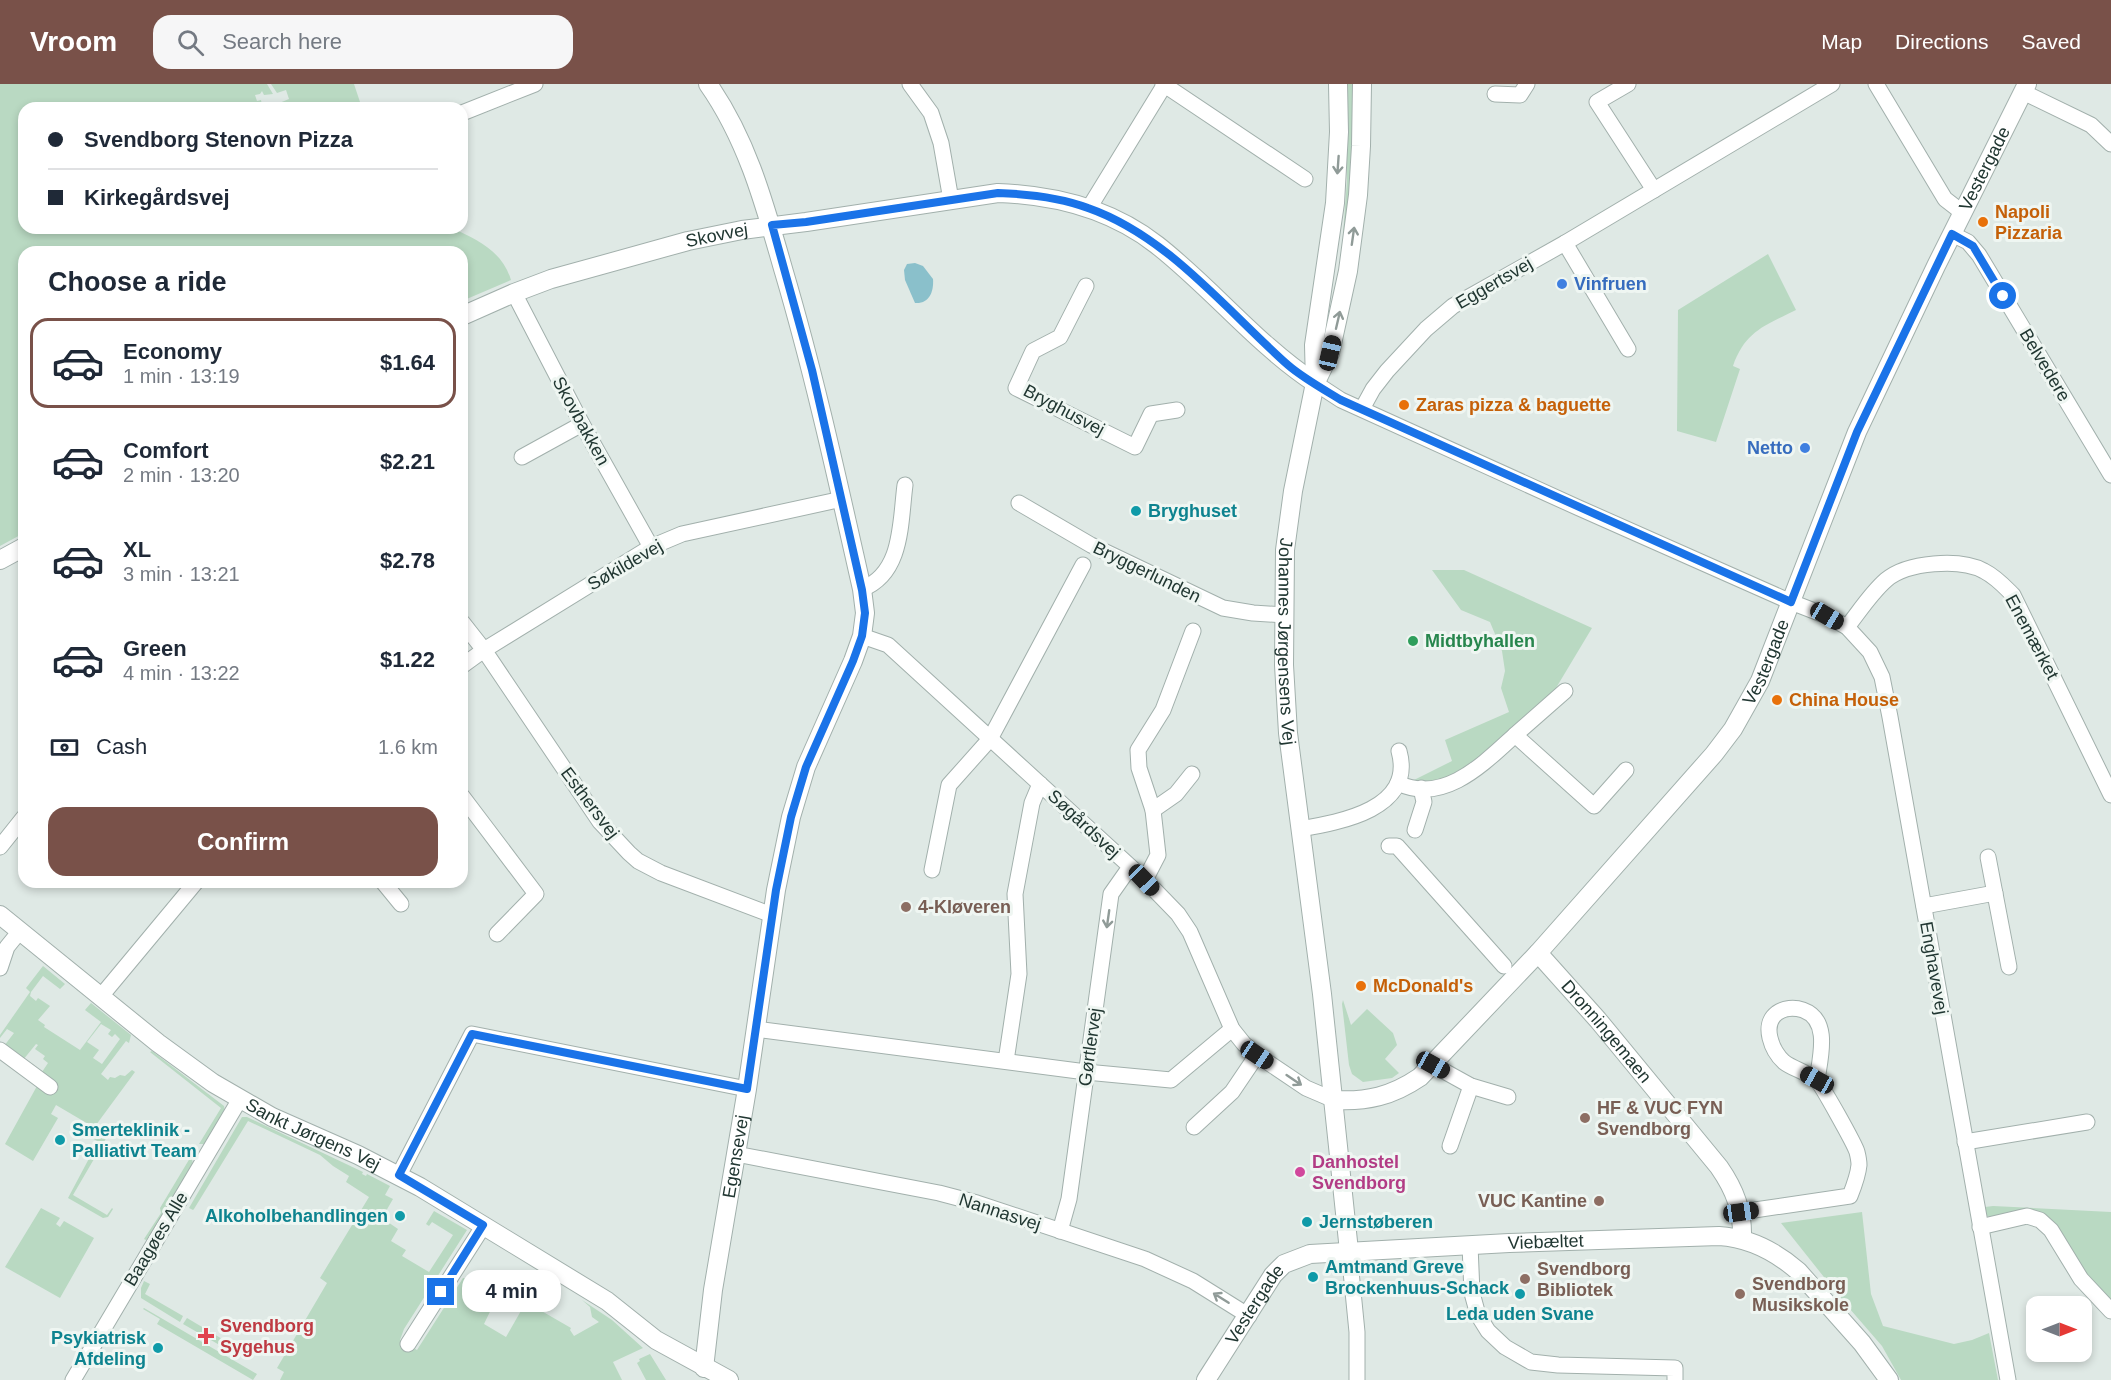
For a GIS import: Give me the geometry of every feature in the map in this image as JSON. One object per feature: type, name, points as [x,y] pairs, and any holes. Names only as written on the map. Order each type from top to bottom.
[{"type":"street","points":[[468,111],[536,84]]},
{"type":"street","name":"Egensevej","points":[[704,1374],[713,1290],[747,1089],[772,915],[791,817],[806,767],[853,661],[862,636],[865,613],[842,499],[807,352],[772,225],[745,149],[708,84]]},
{"type":"street","points":[[910,84],[931,113],[941,143],[951,200]]},
{"type":"street","name":"Johannes Jørgensens Vej","points":[[1334,1100],[1286,710],[1284,615],[1285,550],[1293,491],[1315,383],[1314,345],[1337,186],[1340,132],[1338,84]]},
{"type":"street","name":"Johannes Jørgensens Vej","points":[[1315,383],[1330,353],[1348,271],[1359,175],[1362,84]]},
{"type":"street","points":[[1495,94],[1520,95],[1527,84]]},
{"type":"street","points":[[1628,84],[1597,102],[1654,190]]},
{"type":"street","name":"Eggertsvej","points":[[1362,409],[1386,371],[1426,329],[1453,306],[1832,84]]},
{"type":"street","points":[[1876,84],[1945,199],[1963,213]]},
{"type":"street","points":[[1089,208],[1164,85],[1305,179]]},
{"type":"street","points":[[2025,88],[2091,125],[2111,144]]},
{"type":"street","name":"Vestergade","points":[[1334,1100],[1361,1101],[1388,1095],[1412,1083],[1433,1065],[1538,953],[1728,736],[1760,681],[1853,439],[2025,88]]},
{"type":"street","name":"Skovvej","points":[[468,313],[551,279],[688,241],[772,225],[998,193],[1029,194],[1059,199],[1089,208],[1123,223],[1155,243],[1289,366],[1315,383]]},
{"type":"street","name":"Belvedere","points":[[1952,234],[1968,242],[1979,255],[2111,475]]},
{"type":"street","points":[[1564,243],[1628,349]]},
{"type":"street","name":"Bryghusvej","points":[[1086,286],[1060,337],[1033,351],[1016,388],[1135,447],[1150,414],[1177,410]]},
{"type":"street","name":"Skovbakken","points":[[514,293],[582,424],[651,547]]},
{"type":"street","name":"Enghavevej","points":[[1315,383],[1341,400],[1791,602],[1827,616],[1847,627],[1870,652],[1882,677],[2008,1380]]},
{"type":"street","points":[[522,457],[582,424]]},
{"type":"street","points":[[862,590],[874,585],[890,567],[897,549],[905,485]]},
{"type":"street","name":"Søkildevej","points":[[468,662],[651,547],[682,534],[842,499]]},
{"type":"street","name":"Bryggerlunden","points":[[1019,503],[1091,545],[1223,608],[1284,615]]},
{"type":"street","points":[[0,560],[18,550]]},
{"type":"street","name":"Enemærket","points":[[1847,627],[1886,580],[1906,569],[1933,564],[1962,564],[1982,570],[1997,579],[2013,595],[2111,795]]},
{"type":"street","points":[[932,870],[949,785],[990,739],[1083,565]]},
{"type":"street","name":"Esthersvej","points":[[468,630],[600,822],[629,853],[638,861],[661,873],[772,915]]},
{"type":"street","points":[[1144,880],[1158,855],[1153,810],[1139,768],[1138,750],[1163,710],[1193,631]]},
{"type":"street","name":"Søgårdsvej","points":[[862,636],[888,645],[1144,880],[1178,914],[1190,932],[1232,1029],[1257,1055],[1306,1088],[1334,1100]]},
{"type":"street","points":[[1398,783],[1409,788],[1445,786],[1474,771],[1565,691]]},
{"type":"street","points":[[1515,735],[1594,806],[1626,770]]},
{"type":"street","points":[[1300,830],[1364,813],[1384,800],[1398,783],[1402,767],[1399,751]]},
{"type":"street","points":[[1153,810],[1176,794],[1192,774]]},
{"type":"street","points":[[1006,1061],[1020,974],[1015,894],[1032,803],[1040,784]]},
{"type":"street","points":[[1415,830],[1424,802],[1421,788]]},
{"type":"street","points":[[468,803],[536,894],[497,934]]},
{"type":"street","points":[[0,848],[18,826]]},
{"type":"street","points":[[1389,846],[1397,846],[1504,966]]},
{"type":"street","points":[[1988,857],[2009,967]]},
{"type":"street","name":"Gørtlervej","points":[[1060,1231],[1069,1199],[1111,894],[1130,867]]},
{"type":"street","points":[[102,996],[191,888]]},
{"type":"street","points":[[388,888],[400,904]]},
{"type":"street","points":[[1924,906],[1995,893]]},
{"type":"street","name":"Sankt Jørgens Vej","points":[[0,915],[189,1067],[240,1099],[293,1127],[340,1146],[399,1175],[607,1301],[645,1332],[704,1374],[729,1380]]},
{"type":"street","points":[[0,968],[7,947],[20,931]]},
{"type":"street","name":"Dronningemaen","points":[[1538,953],[1598,1020],[1719,1167],[1735,1194],[1741,1212],[1742,1239]]},
{"type":"street","points":[[1741,1212],[1850,1196],[1859,1164],[1857,1150],[1817,1080],[1784,1061],[1772,1044],[1768,1030],[1771,1019],[1778,1012],[1798,1008],[1809,1012],[1818,1022],[1822,1038],[1817,1080]]},
{"type":"street","points":[[755,1029],[1086,1072],[1171,1080],[1232,1029]]},
{"type":"street","points":[[399,1175],[472,1034],[747,1089]]},
{"type":"street","points":[[0,1050],[50,1087]]},
{"type":"street","points":[[1194,1127],[1232,1092],[1257,1055]]},
{"type":"street","points":[[1433,1065],[1472,1086],[1508,1097]]},
{"type":"street","points":[[1450,1146],[1472,1086]]},
{"type":"street","name":"Baagøes Alle","points":[[73,1380],[240,1099]]},
{"type":"street","points":[[1334,1100],[1357,1332],[1357,1380]]},
{"type":"street","points":[[1965,1142],[2087,1122]]},
{"type":"street","name":"Nannasvej","points":[[736,1154],[939,1193],[977,1203],[1144,1259],[1193,1281],[1249,1316]]},
{"type":"street","points":[[1980,1227],[2027,1216],[2040,1220],[2051,1230],[2082,1279],[2111,1311]]},
{"type":"street","points":[[408,1344],[483,1225]]},
{"type":"street","name":"Viebæltet","points":[[1349,1251],[1704,1237],[1742,1239]]},
{"type":"street","points":[[1742,1239],[1773,1251],[1798,1271],[1862,1343],[1888,1380]]},
{"type":"street","points":[[1470,1245],[1472,1293],[1478,1315],[1488,1331],[1505,1347],[1531,1362],[1558,1365],[1676,1368],[1675,1380]]},
{"type":"street","name":"Vestergade","points":[[1206,1380],[1249,1316],[1273,1275],[1284,1264],[1310,1254],[1349,1251]]},
{"type":"green space","points":[[0,84],[267,84],[273,94],[264,95],[262,91],[255,95],[257,101],[261,100],[261,102],[18,102],[18,234],[464,234],[480,242],[502,261],[511,280],[468,298],[468,246],[18,246],[18,536],[0,546]]},
{"type":"green space","points":[[271,84],[354,84],[360,102],[282,102],[289,99],[286,90],[277,93]]},
{"type":"green space","points":[[1346,84],[1355,84],[1355,130],[1346,234],[1343,234],[1347,181]]},
{"type":"green space","points":[[1768,254],[1796,310],[1758,330],[1738,354],[1733,366],[1740,369],[1716,442],[1677,431],[1678,310]]},
{"type":"green space","points":[[1432,570],[1464,570],[1592,628],[1553,693],[1477,764],[1436,782],[1412,781],[1452,761],[1445,740],[1509,712],[1501,688],[1505,671],[1502,651],[1490,622],[1461,610]]},
{"type":"green space","points":[[43,966],[65,984],[60,989],[43,976],[30,996],[50,1006],[38,1020],[45,1025],[44,1027],[80,1050],[101,1022],[85,1010],[91,1003],[131,1035],[129,1043],[126,1041],[101,1074],[108,1080],[110,1077],[125,1076],[132,1070],[135,1072],[96,1125],[108,1135],[73,1195],[107,1215],[112,1208],[108,1217],[103,1218],[68,1198],[93,1151],[96,1152],[101,1143],[88,1136],[90,1125],[56,1105],[51,1114],[58,1118],[33,1161],[5,1144],[37,1086],[37,1069],[42,1072],[48,1063],[43,1059],[45,1056],[35,1049],[38,1045],[36,1044],[23,1060],[4,1046],[14,1033],[7,1029],[0,1038],[30,992],[26,988]],"holes":[[[101,1024],[111,1030],[108,1034],[112,1037],[115,1034],[120,1039],[102,1064],[93,1058],[99,1050],[87,1042]]]},
{"type":"green space","points":[[1343,1000],[1351,1025],[1367,1009],[1393,1033],[1397,1045],[1385,1059],[1399,1073],[1392,1078],[1363,1082],[1352,1074],[1349,1065]]},
{"type":"green space","points":[[152,1051],[224,1106],[225,1112],[206,1144],[199,1144],[221,1108],[150,1052]]},
{"type":"green space","points":[[242,1117],[247,1117],[390,1186],[385,1195],[393,1199],[382,1218],[398,1229],[391,1241],[406,1250],[402,1256],[429,1272],[453,1235],[432,1222],[429,1226],[426,1224],[434,1211],[467,1230],[404,1329],[400,1340],[417,1350],[463,1278],[468,1279],[465,1285],[469,1287],[472,1282],[491,1293],[496,1286],[501,1289],[484,1324],[506,1337],[526,1302],[571,1328],[574,1336],[599,1322],[592,1317],[590,1307],[582,1300],[612,1320],[643,1348],[613,1362],[622,1380],[280,1380],[284,1372],[277,1368],[327,1283],[320,1278],[369,1197],[346,1182],[349,1176],[320,1155],[248,1121],[194,1209],[189,1208]]},
{"type":"green space","points":[[190,1158],[193,1164],[149,1238],[144,1239],[161,1213],[160,1208]]},
{"type":"green space","points":[[1985,1207],[2111,1212],[2111,1309],[2049,1222],[1992,1219],[1986,1215]]},
{"type":"green space","points":[[41,1208],[60,1218],[56,1224],[60,1227],[64,1221],[94,1238],[60,1298],[5,1267]]},
{"type":"green space","points":[[1862,1212],[1871,1294],[1883,1326],[1954,1344],[1989,1333],[1998,1380],[1901,1380],[1882,1346],[1781,1223]]},
{"type":"green space","points":[[144,1281],[150,1284],[145,1294],[183,1316],[180,1322],[141,1298]]},
{"type":"green space","points":[[144,1308],[257,1374],[253,1380],[157,1324],[160,1319]]},
{"type":"green space","points":[[187,1318],[234,1346],[230,1351],[183,1324]]},
{"type":"green space","points":[[650,1354],[666,1380],[646,1380],[637,1363],[639,1359]]},
{"type":"water","points":[[915,263],[923,266],[933,279],[930,296],[920,303],[915,303],[905,280],[904,270],[907,264]]},
{"type":"place","name":"Napoli Pizzaria","points":[[1983,222]]},
{"type":"place","name":"Vinfruen","points":[[1562,284]]},
{"type":"place","name":"Zaras pizza & baguette","points":[[1404,405]]},
{"type":"place","name":"Netto","points":[[1805,448]]},
{"type":"place","name":"Bryghuset","points":[[1136,511]]},
{"type":"place","name":"Midtbyhallen","points":[[1413,641]]},
{"type":"place","name":"China House","points":[[1777,700]]},
{"type":"place","name":"4-Kløveren","points":[[906,907]]},
{"type":"place","name":"McDonald's","points":[[1361,986]]},
{"type":"place","name":"HF & VUC FYN Svendborg","points":[[1585,1118]]},
{"type":"place","name":"Smerteklinik - Palliativt Team","points":[[60,1140]]},
{"type":"place","name":"Danhostel Svendborg","points":[[1300,1172]]},
{"type":"place","name":"VUC Kantine","points":[[1599,1201]]},
{"type":"place","name":"Alkoholbehandlingen","points":[[400,1216]]},
{"type":"place","name":"Jernstøberen","points":[[1307,1222]]},
{"type":"place","name":"Amtmand Greve Brockenhuus-Schack","points":[[1313,1277]]},
{"type":"place","name":"Svendborg Bibliotek","points":[[1525,1279]]},
{"type":"place","name":"Leda uden Svane","points":[[1520,1294]]},
{"type":"place","name":"Svendborg Musikskole","points":[[1740,1294]]},
{"type":"place","name":"Svendborg Sygehus","points":[[206,1336]]},
{"type":"place","name":"Psykiatrisk Afdeling","points":[[158,1348]]},
{"type":"route","points":[[441,1292],[483,1225],[399,1175],[472,1034],[747,1089],[776,890],[791,817],[806,767],[853,661],[864,628],[865,613],[862,590],[825,424],[772,225],[998,193],[1029,194],[1059,199],[1089,208],[1123,223],[1155,243],[1289,366],[1341,400],[1791,602],[1857,432],[1952,234],[1973,246],[2003,296]]}]
